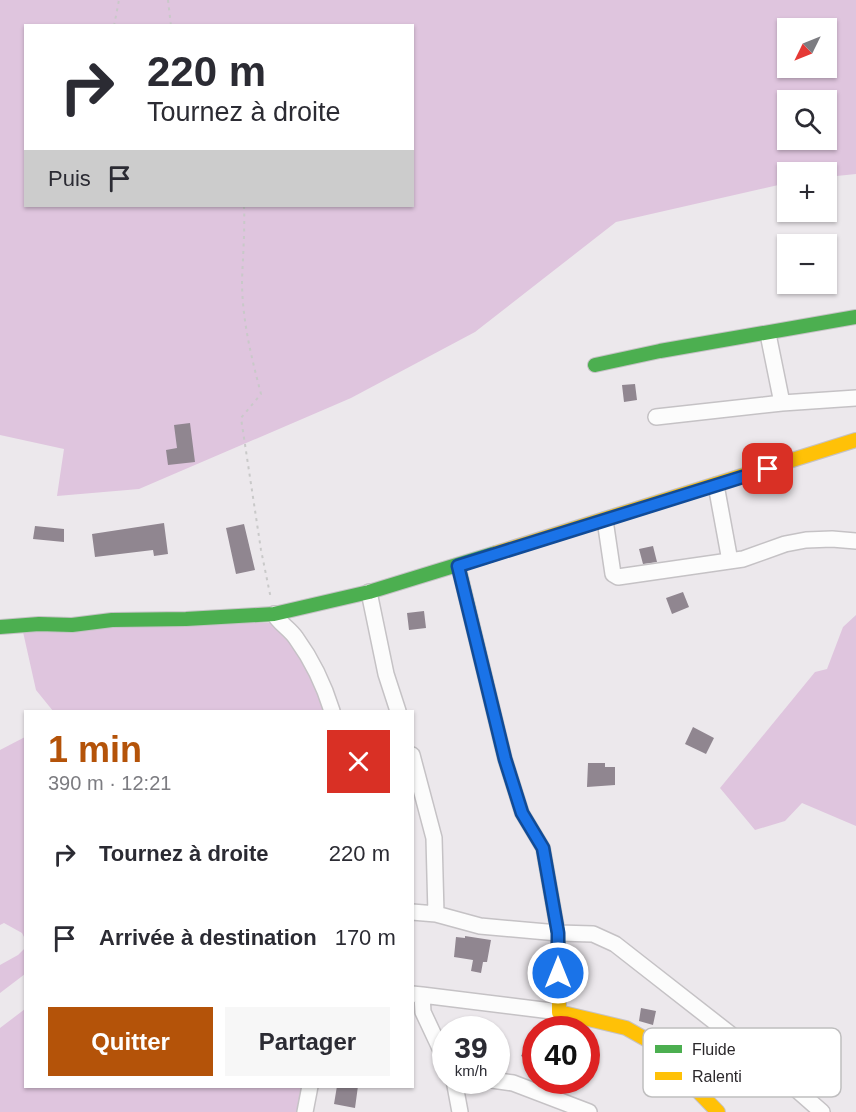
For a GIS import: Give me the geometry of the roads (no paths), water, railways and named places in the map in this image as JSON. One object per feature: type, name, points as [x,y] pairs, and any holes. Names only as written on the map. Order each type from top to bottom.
[{"type":"street","points":[[595,365],[646,353],[768,334],[856,317]]},
{"type":"street","points":[[768,334],[782,403]]},
{"type":"street","points":[[656,417],[782,403],[856,398]]},
{"type":"street","points":[[0,627],[274,614],[369,592],[458,566],[856,440]]},
{"type":"street","points":[[716,485],[730,561]]},
{"type":"street","points":[[605,520],[613,574],[618,577],[743,559],[785,544],[806,540],[856,541]]},
{"type":"street","points":[[458,566],[505,759],[522,813],[543,848],[558,933],[559,1012]]},
{"type":"street","points":[[369,592],[386,674],[398,710]]},
{"type":"street","points":[[274,614],[294,635],[307,654],[332,710]]},
{"type":"street","points":[[414,763],[434,838],[436,914]]},
{"type":"street","points":[[414,912],[436,914],[480,926],[593,934],[615,944],[722,1028]]},
{"type":"street","points":[[432,1031],[417,995],[559,1012],[626,1028],[643,1038]]},
{"type":"street","points":[[510,1083],[589,1112]]},
{"type":"street","points":[[305,1112],[310,1088]]},
{"type":"street","points":[[457,1094],[460,1112]]},
{"type":"street","points":[[703,1097],[718,1112]]},
{"type":"street","points":[[805,1097],[822,1112]]}]
